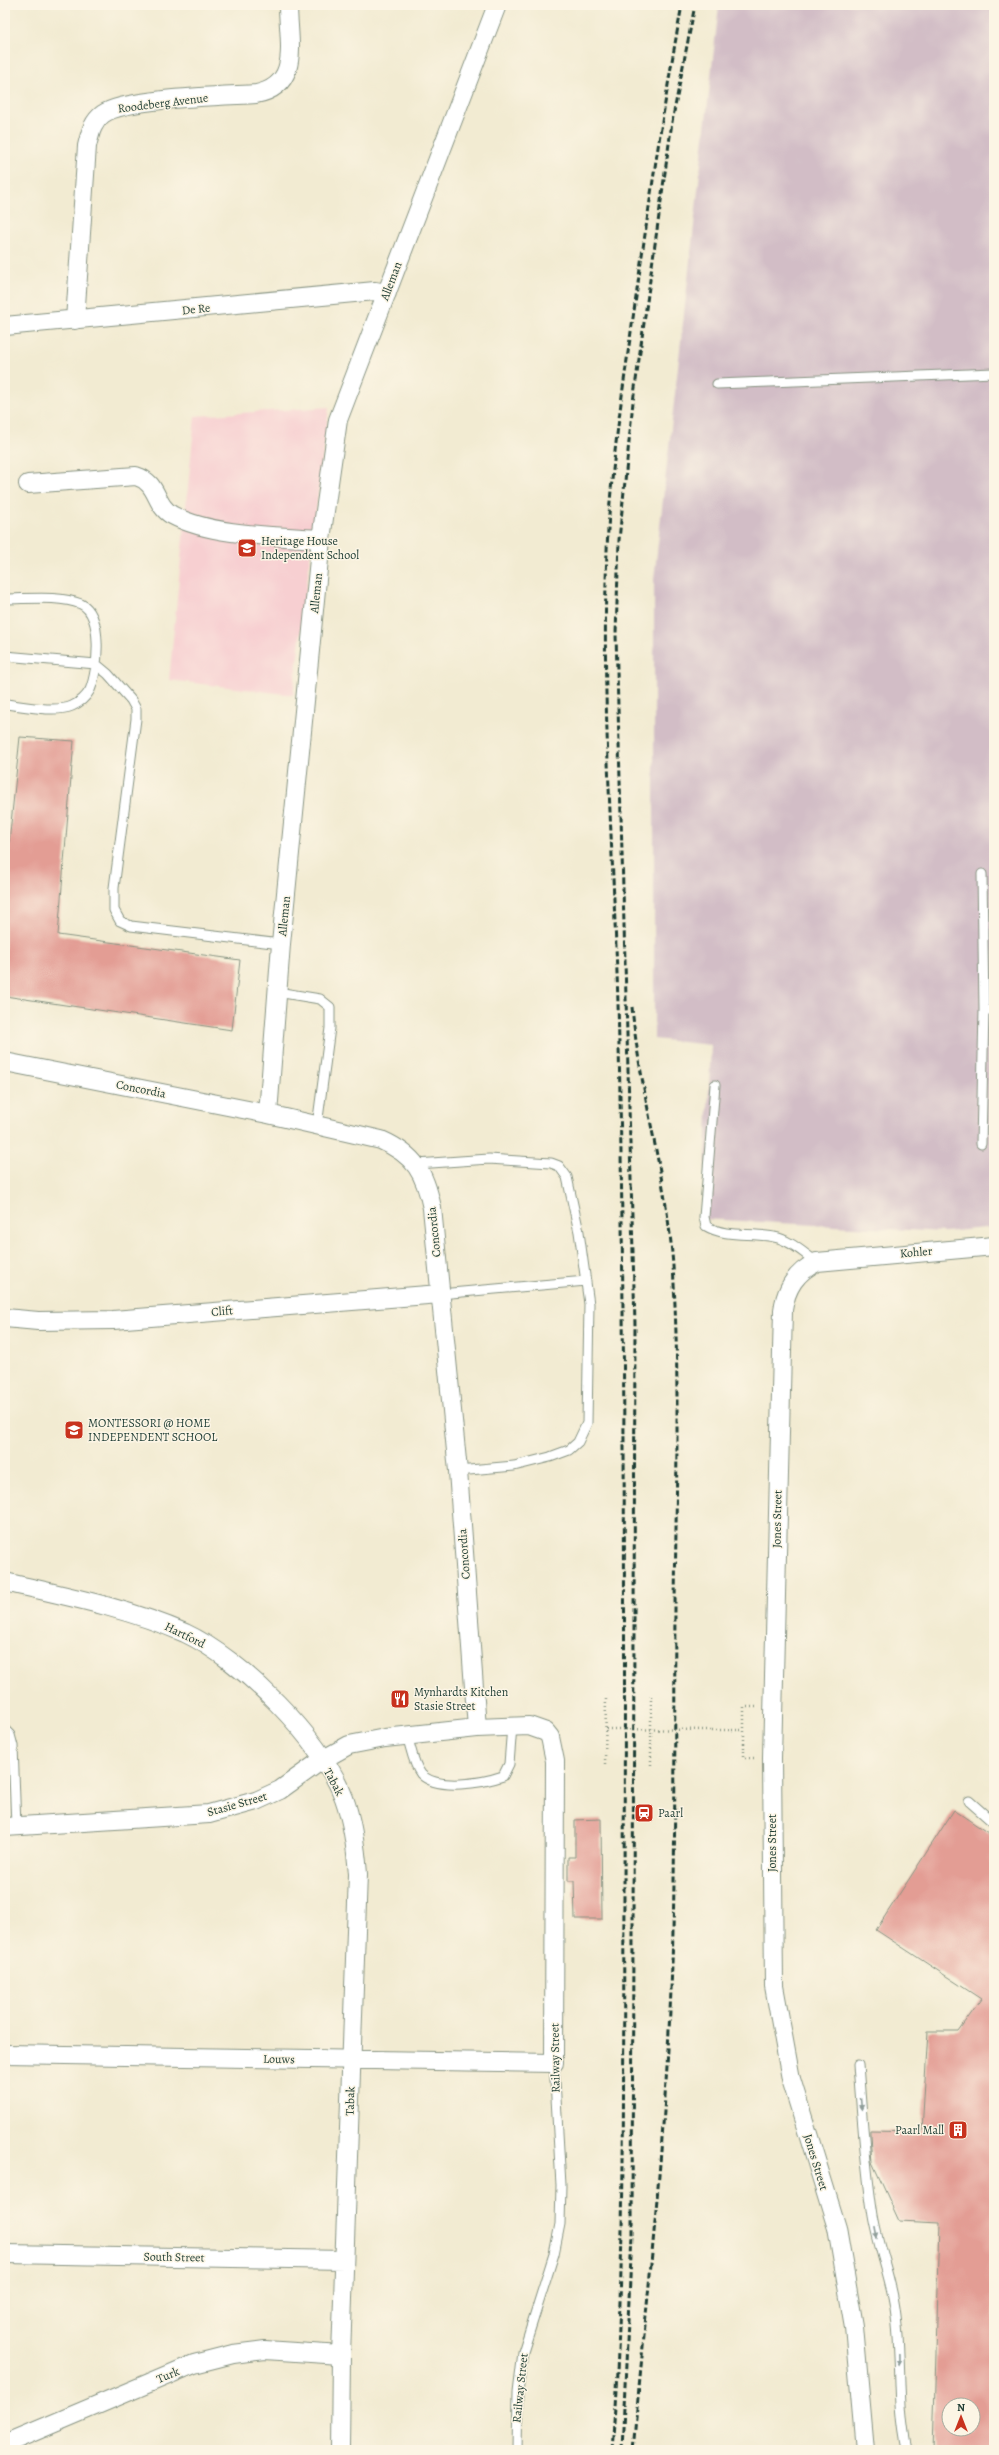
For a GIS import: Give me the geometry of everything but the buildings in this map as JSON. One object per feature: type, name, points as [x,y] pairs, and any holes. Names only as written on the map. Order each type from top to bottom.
[{"type":"street","name":"Roodeberg Avenue","points":[[75,320],[87,146],[92,126],[101,115],[122,106],[256,94],[272,89],[284,79],[290,64],[288,5]]},
{"type":"street","name":"Alleman","points":[[268,1114],[281,944],[321,539],[338,420],[497,5]]},
{"type":"street","name":"De Re","points":[[5,326],[374,291],[387,293]]},
{"type":"street","points":[[28,484],[136,476],[145,479],[150,484],[161,505],[175,516],[233,531],[321,539]]},
{"type":"street","name":"Concordia","points":[[5,1062],[268,1114],[381,1140],[398,1148],[417,1164],[428,1186],[432,1208],[458,1471],[477,1728]]},
{"type":"street","name":"Kohler","points":[[839,1258],[994,1246]]},
{"type":"street","name":"Jones Street","points":[[839,1258],[817,1262],[798,1275],[789,1286],[783,1310],[772,1758],[772,1920],[777,2006],[791,2079],[837,2228],[854,2327],[865,2450]]},
{"type":"street","name":"Clift","points":[[5,1318],[38,1321],[114,1320],[440,1294]]},
{"type":"street","name":"Hartford","points":[[5,1582],[94,1602],[147,1618],[186,1634],[211,1648],[273,1698],[322,1760]]},
{"type":"street","name":"Railway Street","points":[[477,1728],[529,1726],[546,1732],[550,1737],[555,1756],[554,2063]]},
{"type":"street","name":"Stasie Street","points":[[11,1826],[209,1814],[256,1801],[280,1790],[322,1760],[349,1745],[407,1736],[477,1728]]},
{"type":"street","name":"Tabak","points":[[322,1760],[344,1797],[352,1825],[358,1882],[344,2260],[340,2450]]},
{"type":"street","name":"Louws","points":[[5,2054],[554,2063]]},
{"type":"street","name":"South Street","points":[[5,2254],[344,2260]]},
{"type":"street","name":"Turk","points":[[5,2444],[194,2364],[234,2354],[265,2350],[341,2355]]},
{"type":"lane","points":[[717,384],[994,373]]},
{"type":"lane","points":[[5,599],[59,600],[72,602],[87,608],[91,614],[97,634],[96,664],[89,690],[85,697],[73,706],[53,709],[5,704]]},
{"type":"lane","points":[[5,656],[96,664],[124,690],[136,709],[114,888],[114,910],[120,921],[131,926],[281,944]]},
{"type":"lane","points":[[981,1144],[984,1010],[982,874]]},
{"type":"lane","points":[[277,992],[320,999],[330,1007],[330,1028],[317,1126]]},
{"type":"lane","points":[[984,1010],[994,1010]]},
{"type":"lane","points":[[714,1085],[704,1216],[706,1226],[728,1233],[775,1237],[784,1240],[817,1262]]},
{"type":"lane","points":[[417,1164],[489,1159],[551,1162],[564,1170],[570,1187],[580,1232],[589,1304],[588,1413],[584,1432],[578,1442],[569,1450],[550,1457],[514,1466],[458,1471]]},
{"type":"lane","points":[[440,1294],[586,1281]]},
{"type":"lane","points":[[407,1736],[421,1773],[431,1780],[456,1784],[503,1776],[509,1764],[512,1726]]},
{"type":"lane","points":[[5,1730],[12,1740],[11,1826]]},
{"type":"lane","points":[[969,1801],[994,1823]]},
{"type":"lane","name":"Railway Street","points":[[517,2450],[518,2393],[523,2352],[554,2254],[560,2224],[561,2185],[554,2063]]},
{"type":"lane","points":[[858,2065],[868,2180],[873,2217],[879,2248],[894,2301],[899,2339],[900,2410],[907,2450]]},
{"type":"path","points":[[651,1695],[651,1765]]},
{"type":"path","points":[[605,1764],[606,1696]]},
{"type":"path","points":[[772,1758],[744,1758],[744,1707],[773,1707]]},
{"type":"path","points":[[606,1729],[744,1730]]},
{"type":"shaded area","points":[[719,5],[994,5],[994,1227],[945,1232],[703,1219],[711,1045],[654,1039],[654,579]]},
{"type":"shaded area","name":"Heritage House Independent School","points":[[329,407],[293,695],[169,680],[195,416]]},
{"type":"railway","points":[[612,2450],[620,2312],[623,2173],[624,1471],[619,1046],[607,723],[606,594],[610,500],[620,413],[641,260],[669,78],[682,5]]},
{"type":"railway","points":[[622,2450],[632,2235],[635,1325],[616,634],[619,540],[633,402],[672,122],[695,5]]},
{"type":"railway","points":[[632,1007],[641,1072],[660,1168],[670,1233],[675,1308],[677,1394],[675,1819],[672,1977],[662,2135],[633,2450]]},
{"type":"place","name":"Heritage House Independent School","points":[[247,548]]},
{"type":"place","name":"MONTESSORI @ HOME INDEPENDENT SCHOOL","points":[[74,1430]]},
{"type":"place","name":"Mynhardts Kitchen Stasie Street","points":[[400,1699]]},
{"type":"place","name":"Paarl","points":[[644,1813]]},
{"type":"place","name":"Paarl Mall","points":[[958,2130]]}]
